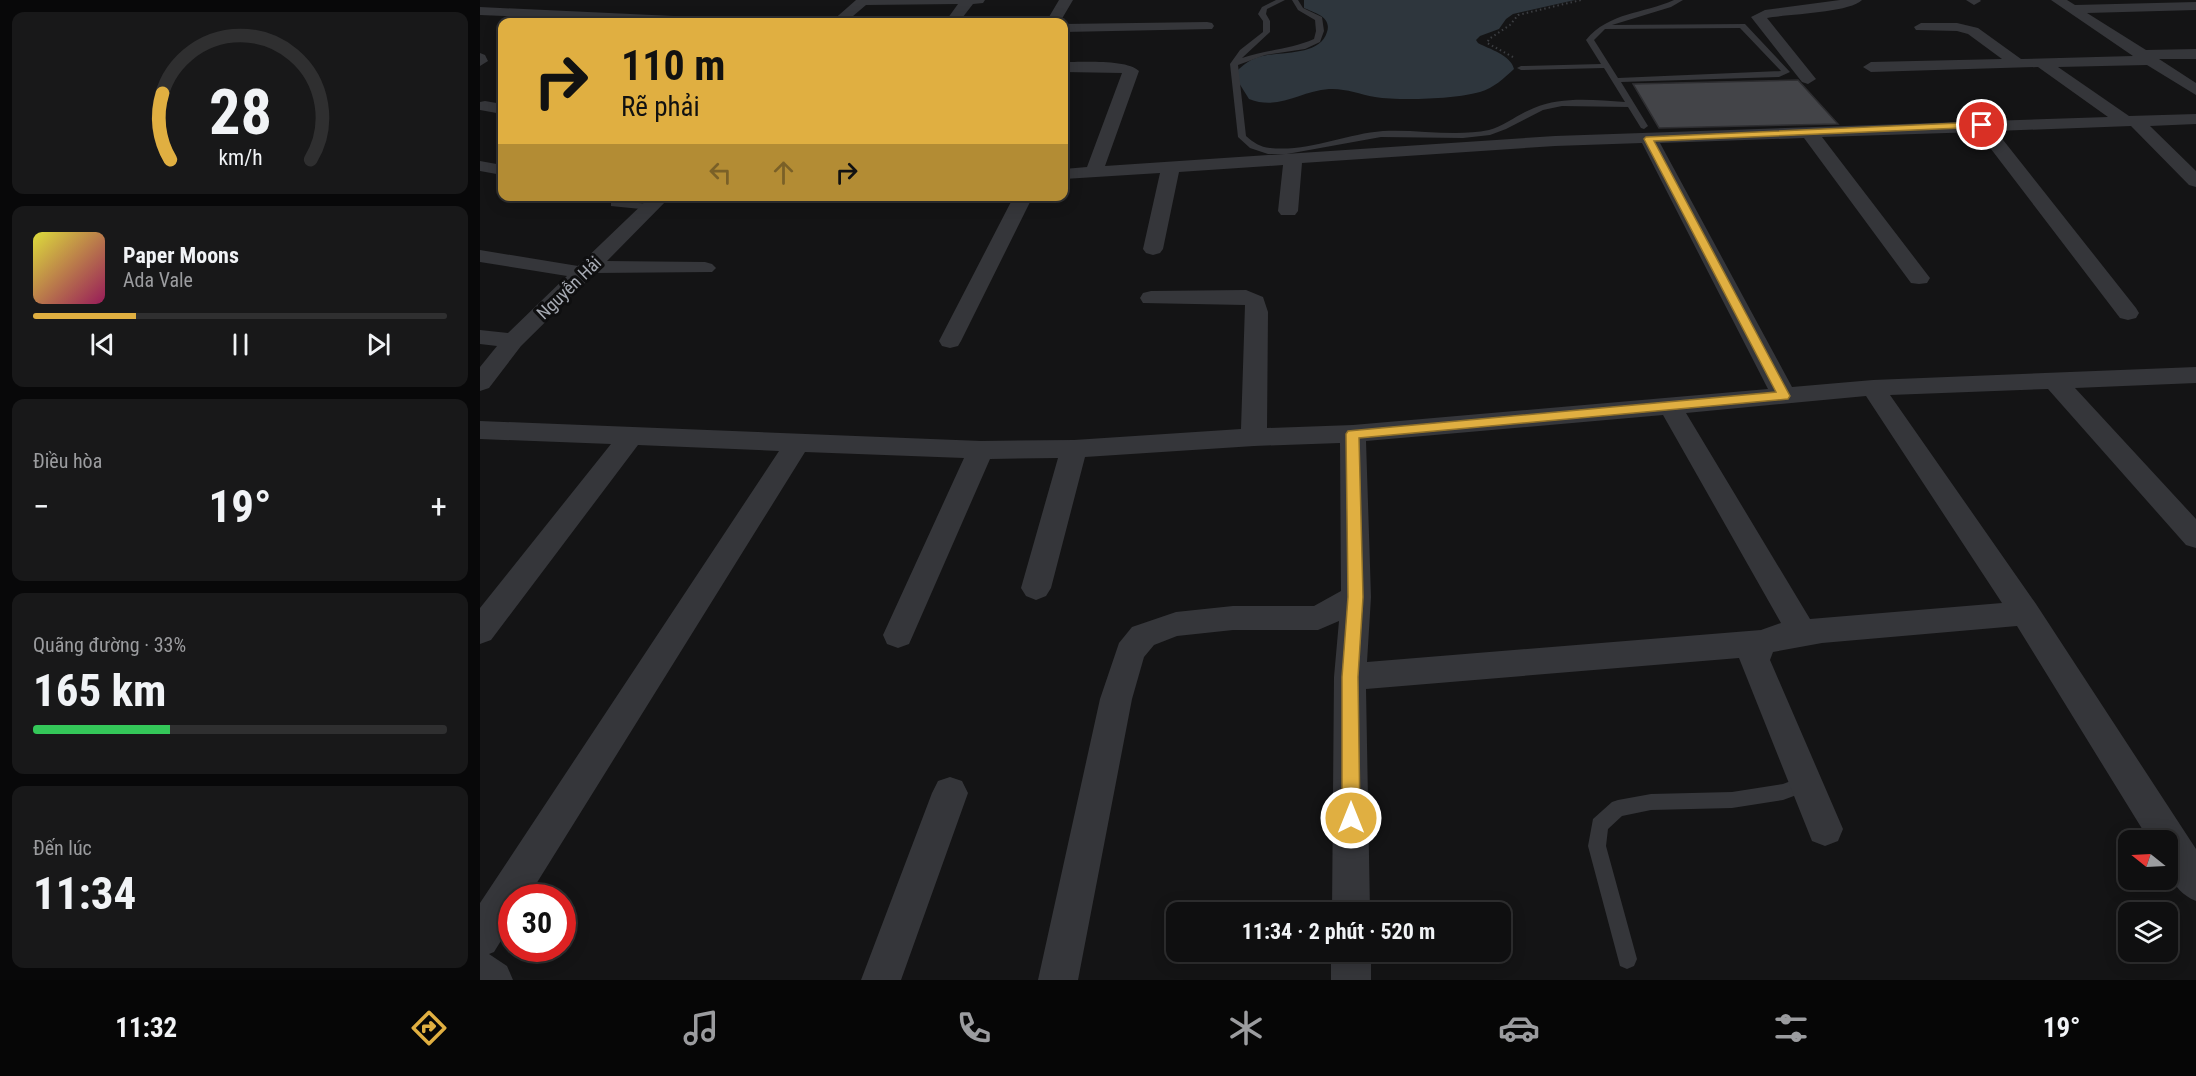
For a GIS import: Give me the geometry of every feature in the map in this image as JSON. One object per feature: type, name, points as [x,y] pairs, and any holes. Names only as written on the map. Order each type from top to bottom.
[{"type":"street","points":[[480,10],[501,0]]},
{"type":"street","points":[[843,18],[863,0],[978,0]]},
{"type":"street","points":[[955,18],[969,0]]},
{"type":"street","points":[[1055,18],[1066,0]]},
{"type":"street","points":[[1808,79],[1758,17],[1855,0]]},
{"type":"street","points":[[2058,0],[2196,90]]},
{"type":"street","points":[[2072,9],[2196,6]]},
{"type":"street","points":[[2163,7],[2188,21]]},
{"type":"street","points":[[480,10],[613,18]]},
{"type":"street","points":[[1068,28],[1206,26]]},
{"type":"street","points":[[1921,27],[1957,27],[1973,31],[2017,63]]},
{"type":"street","points":[[1871,67],[2042,63],[2196,54]]},
{"type":"street","points":[[2042,63],[2129,120],[2196,181]]},
{"type":"street","points":[[1068,67],[1121,68],[1131,71],[1094,172]]},
{"type":"street","points":[[485,106],[498,108]]},
{"type":"street","points":[[1068,174],[1555,141],[1646,132],[1809,132],[2196,119]]},
{"type":"street","points":[[1982,125],[2128,313]]},
{"type":"street","points":[[1646,132],[1784,396]]},
{"type":"street","points":[[1809,132],[1919,278]]},
{"type":"street","points":[[1288,211],[1293,158]]},
{"type":"street","points":[[480,166],[498,169]]},
{"type":"street","points":[[1153,249],[1171,167]]},
{"type":"street","name":"Nguyễn Hải","points":[[480,383],[513,341],[588,270],[652,201]]},
{"type":"street","points":[[950,341],[1021,201]]},
{"type":"street","points":[[480,256],[588,270],[705,268]]},
{"type":"street","points":[[1151,298],[1246,297],[1255,302],[1254,437]]},
{"type":"street","points":[[480,337],[513,341]]},
{"type":"street","points":[[480,430],[981,450],[1074,449],[1254,437],[1353,434],[1873,388],[2196,375]]},
{"type":"street","points":[[2055,381],[2196,537]]},
{"type":"street","points":[[1873,388],[2025,613],[2196,882]]},
{"type":"street","points":[[1670,406],[1802,632]]},
{"type":"street","points":[[1351,902],[1350,677],[1356,597],[1353,434]]},
{"type":"street","points":[[480,631],[631,436]]},
{"type":"street","points":[[480,938],[796,443]]},
{"type":"street","points":[[1036,588],[1074,449]]},
{"type":"street","points":[[898,635],[981,450]]},
{"type":"street","points":[[1058,980],[1116,699],[1130,652],[1143,636],[1176,624],[1233,618],[1318,618],[1356,597]]},
{"type":"street","points":[[1350,677],[1761,643],[1802,632],[2025,613]]},
{"type":"street","points":[[1761,643],[1754,660],[1804,784],[1825,829]]},
{"type":"street","points":[[881,980],[950,793]]},
{"type":"street","points":[[1351,962],[1351,980]]},
{"type":"street","points":[[480,970],[493,980]]},
{"type":"lane","points":[[1282,0],[1264,8],[1262,15],[1267,21],[1268,29],[1264,37],[1244,51],[1234,64],[1242,136],[1246,143],[1255,148],[1266,150],[1312,148],[1383,134],[1492,132],[1540,108],[1557,104],[1630,105]]},
{"type":"lane","points":[[1234,64],[1264,53],[1302,47],[1317,40],[1320,31],[1319,19],[1300,9],[1295,0]]},
{"type":"lane","points":[[1646,132],[1590,40],[1621,16],[1666,8],[1680,0]]},
{"type":"lane","points":[[1604,27],[1742,26],[1786,72],[1779,75],[1615,80]]},
{"type":"lane","points":[[1521,68],[1606,66]]},
{"type":"lane","points":[[614,204],[643,201]]},
{"type":"lane","points":[[1627,959],[1597,846],[1599,825],[1618,808],[1651,801],[1731,800],[1783,792],[1804,784]]},
{"type":"path","points":[[1521,68],[1516,59],[1505,51],[1487,44],[1489,39],[1510,25],[1518,15],[1581,0]]},
{"type":"shaded area","points":[[1304,0],[1575,0],[1513,14],[1499,29],[1480,36],[1476,40],[1478,43],[1504,56],[1514,69],[1503,79],[1480,92],[1443,98],[1399,99],[1329,89],[1318,90],[1280,102],[1270,103],[1249,99],[1239,83],[1237,71],[1243,65],[1265,56],[1307,50],[1323,40],[1327,32],[1327,23],[1322,16],[1304,8]]},
{"type":"building","points":[[1798,80],[1838,124],[1659,128],[1633,84]]},
{"type":"route","points":[[1351,818],[1350,677],[1356,597],[1353,434],[1784,396],[1649,139],[1982,125]]}]
